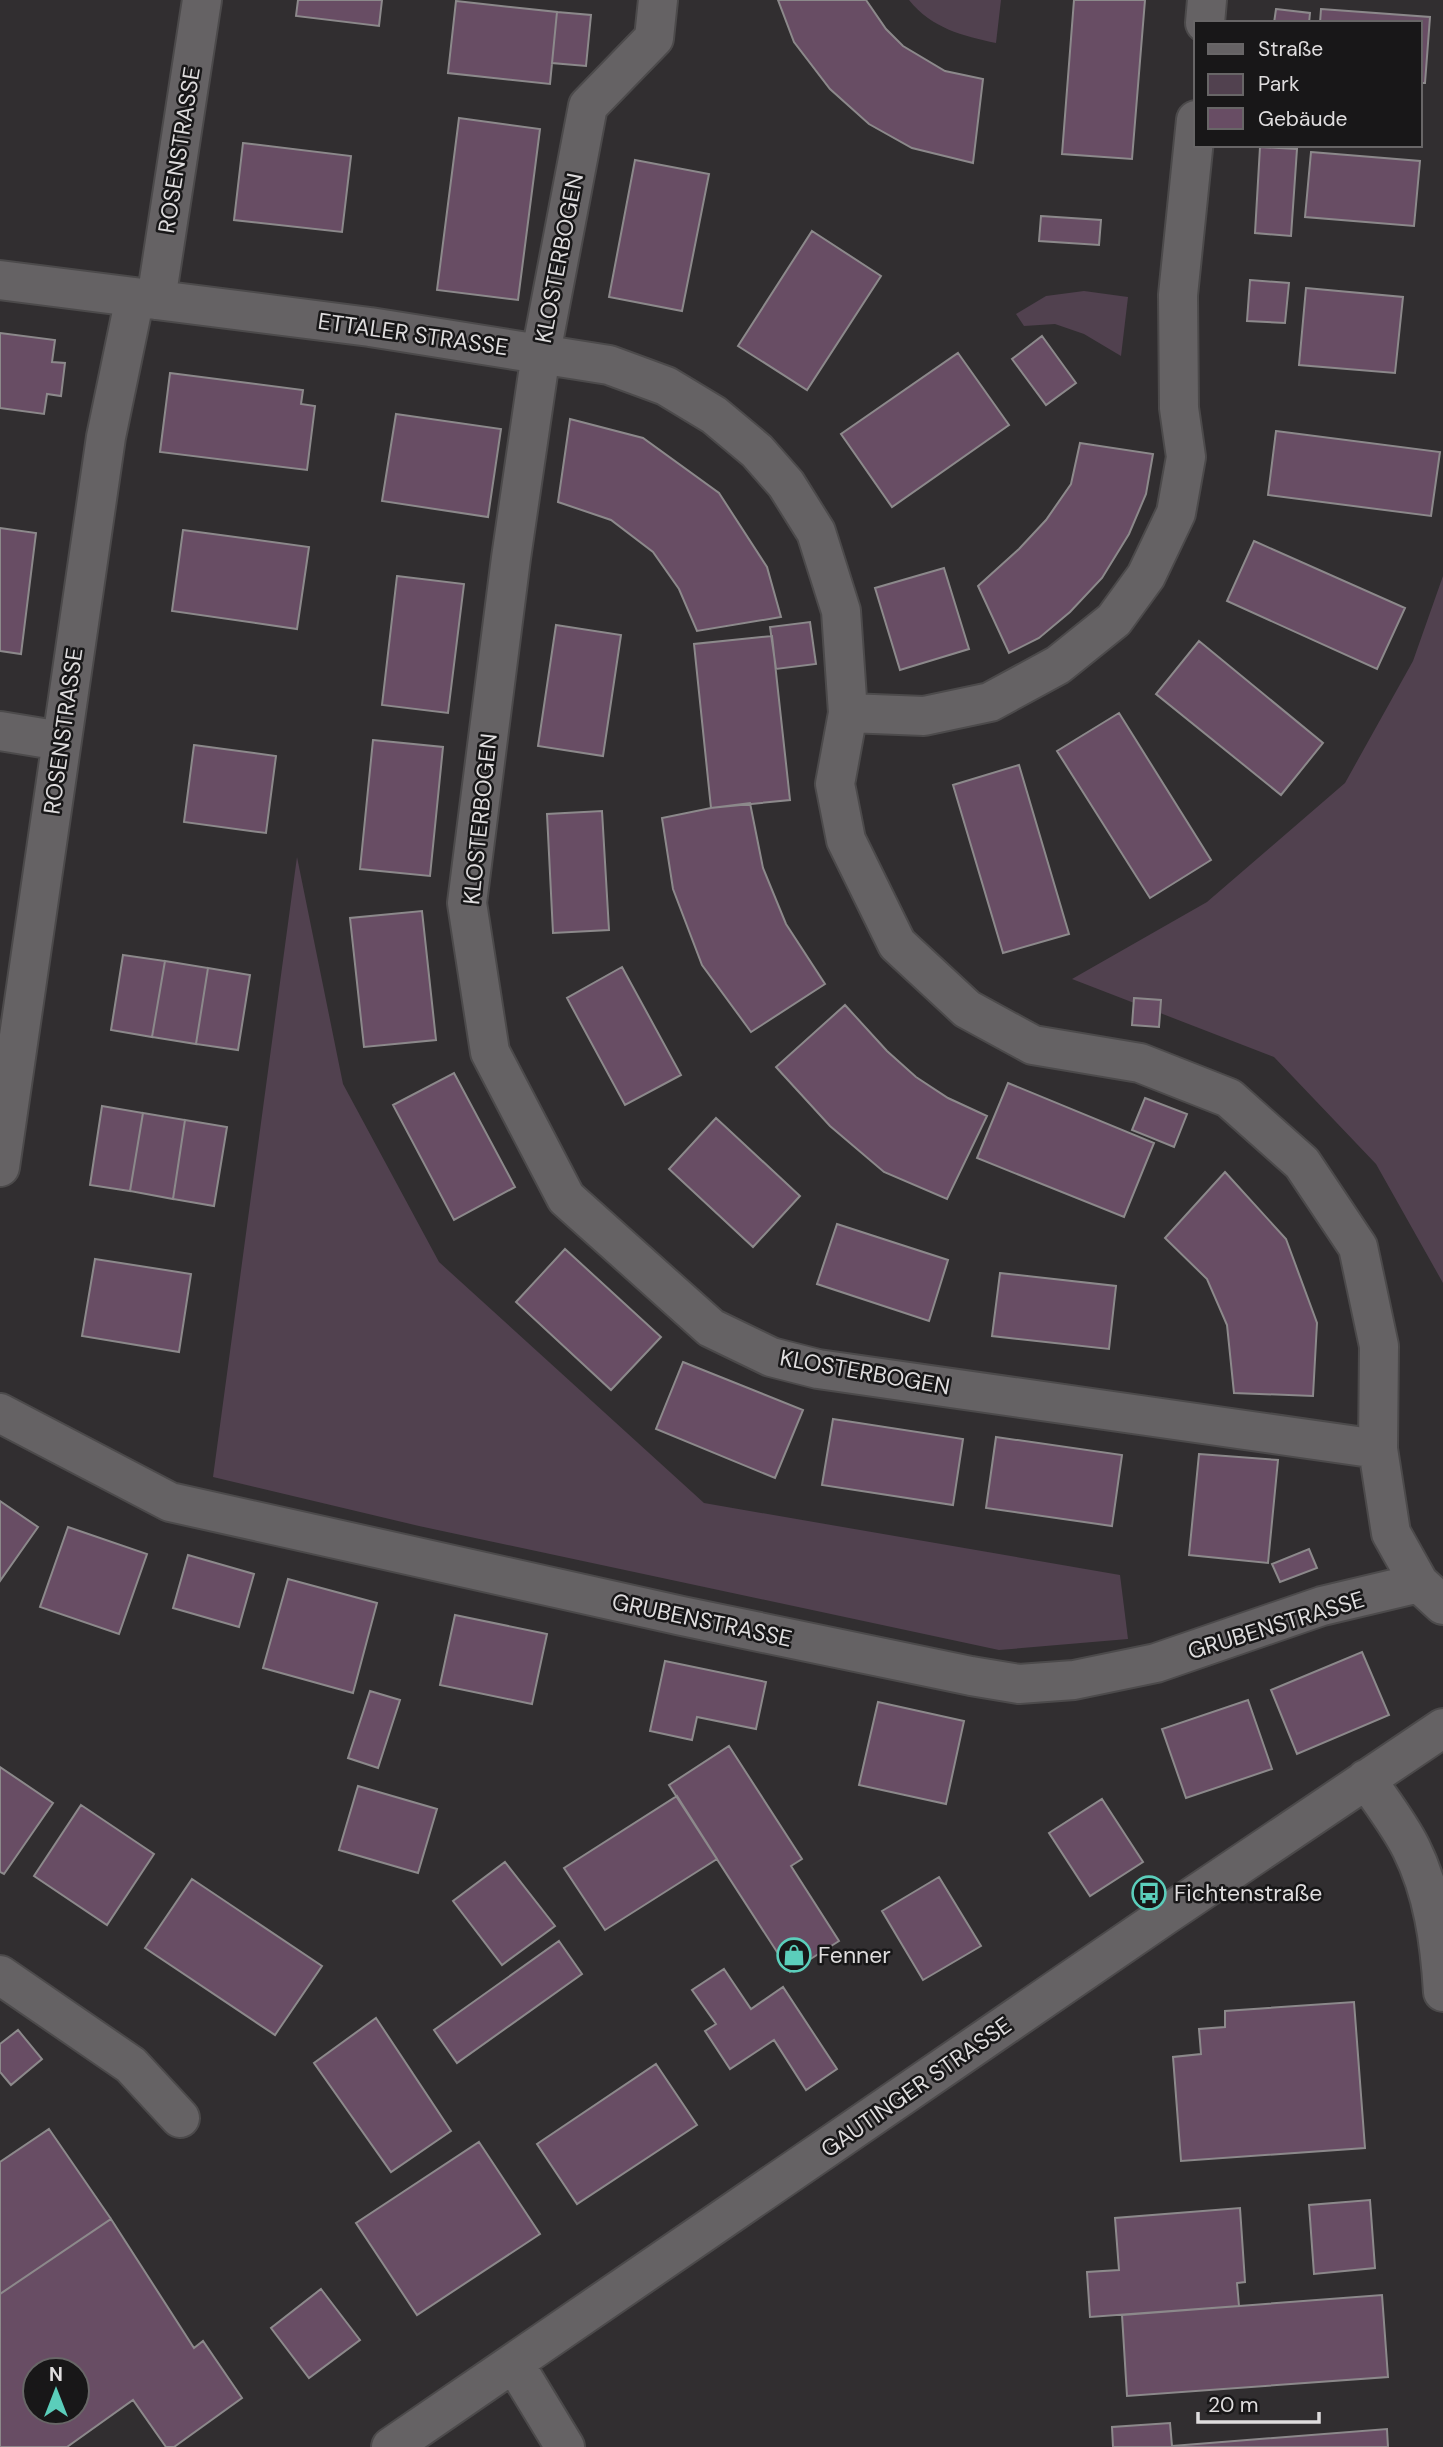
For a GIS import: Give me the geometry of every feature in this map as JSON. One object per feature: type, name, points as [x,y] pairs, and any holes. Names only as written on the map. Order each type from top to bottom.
[{"type":"street","name":"ROSENSTRASSE","points":[[0,1167],[106,437],[145,299],[202,0]]},
{"type":"street","name":"KLOSTERBOGEN","points":[[658,0],[654,38],[588,106],[541,353],[511,558],[467,903],[490,1052],[566,1198],[711,1328],[771,1357],[818,1369],[1378,1449]]},
{"type":"street","points":[[1205,21],[1207,0]]},
{"type":"street","points":[[848,713],[924,716],[990,702],[1058,665],[1114,620],[1146,576],[1176,513],[1186,457],[1179,408],[1178,295],[1194,139]]},
{"type":"street","name":"ETTALER STRASSE","points":[[0,280],[370,327],[609,365],[666,386],[714,415],[757,451],[779,476],[816,532],[838,600],[848,713],[835,784],[846,840],[897,944],[967,1009],[1032,1045],[1140,1063],[1229,1098],[1302,1163],[1358,1247],[1380,1346],[1378,1449],[1391,1532],[1431,1594]]},
{"type":"street","points":[[0,731],[61,741]]},
{"type":"street","name":"GRUBENSTRASSE","points":[[0,1413],[170,1502],[682,1616],[958,1674],[1019,1684],[1074,1679],[1156,1663],[1322,1606],[1431,1594]]},
{"type":"street","name":"GAUTINGER STRASSE","points":[[391,2447],[1443,1728]]},
{"type":"street","points":[[1366,1779],[1411,1847],[1430,1895],[1442,1971]]},
{"type":"street","points":[[0,1975],[131,2065],[180,2118]]},
{"type":"street","points":[[514,2363],[565,2447]]},
{"type":"green space","points":[[909,0],[1001,0],[996,43],[960,34],[937,24]]},
{"type":"green space","points":[[1084,291],[1128,297],[1121,356],[1084,334],[1055,324],[1024,326],[1016,314],[1046,296]]},
{"type":"green space","points":[[1443,576],[1443,1283],[1376,1164],[1274,1057],[1072,979],[1207,902],[1345,783],[1413,661]]},
{"type":"green space","points":[[297,857],[343,1084],[439,1262],[704,1503],[1120,1575],[1128,1639],[999,1650],[419,1526],[213,1477]]},
{"type":"building","points":[[298,0],[382,0],[379,26],[296,16]]},
{"type":"building","points":[[778,0],[866,0],[886,29],[903,46],[945,71],[983,79],[973,163],[912,148],[869,124],[830,89],[794,42]]},
{"type":"building","points":[[1074,0],[1145,0],[1132,159],[1062,154]]},
{"type":"building","points":[[456,1],[557,12],[550,84],[448,73]]},
{"type":"building","points":[[1276,9],[1310,13],[1309,21],[1274,21]]},
{"type":"building","points":[[1321,9],[1430,17],[1425,83],[1422,83],[1422,21],[1320,21]]},
{"type":"building","points":[[557,12],[591,15],[586,66],[552,63]]},
{"type":"building","points":[[459,118],[540,129],[518,300],[437,290]]},
{"type":"building","points":[[243,143],[351,156],[342,232],[234,220]]},
{"type":"building","points":[[1260,147],[1297,149],[1291,236],[1255,233]]},
{"type":"building","points":[[1311,152],[1420,161],[1414,226],[1305,217]]},
{"type":"building","points":[[635,160],[709,174],[682,311],[609,297]]},
{"type":"building","points":[[1041,216],[1101,220],[1099,245],[1039,241]]},
{"type":"building","points":[[812,231],[881,276],[807,390],[738,346]]},
{"type":"building","points":[[1250,280],[1289,283],[1285,323],[1247,321]]},
{"type":"building","points":[[1306,288],[1403,297],[1395,373],[1299,365]]},
{"type":"building","points":[[0,333],[55,340],[52,362],[65,363],[61,396],[47,394],[44,414],[0,408]]},
{"type":"building","points":[[1042,336],[1076,383],[1046,405],[1012,359]]},
{"type":"building","points":[[958,353],[1009,425],[892,507],[841,434]]},
{"type":"building","points":[[170,373],[303,390],[301,404],[315,406],[307,470],[160,452]]},
{"type":"building","points":[[396,414],[501,429],[488,517],[382,501]]},
{"type":"building","points":[[570,419],[643,438],[719,493],[767,567],[781,617],[697,631],[679,589],[653,552],[611,520],[558,502]]},
{"type":"building","points":[[1276,431],[1440,452],[1431,516],[1268,495]]},
{"type":"building","points":[[1080,443],[1153,454],[1146,494],[1129,534],[1102,578],[1070,612],[1039,638],[1009,653],[978,586],[1046,520],[1071,484]]},
{"type":"building","points":[[0,528],[36,533],[21,654],[0,651]]},
{"type":"building","points":[[183,530],[309,547],[297,629],[172,611]]},
{"type":"building","points":[[1254,541],[1405,608],[1377,669],[1227,601]]},
{"type":"building","points":[[944,568],[969,649],[900,670],[875,588]]},
{"type":"building","points":[[397,576],[464,584],[448,713],[382,705]]},
{"type":"building","points":[[810,622],[816,664],[776,669],[770,627]]},
{"type":"building","points":[[556,625],[621,635],[603,756],[538,746]]},
{"type":"building","points":[[772,636],[790,800],[711,808],[694,644]]},
{"type":"building","points":[[1199,641],[1323,743],[1281,795],[1156,694]]},
{"type":"building","points":[[1119,713],[1211,860],[1150,898],[1057,751]]},
{"type":"building","points":[[373,740],[443,747],[430,876],[360,869]]},
{"type":"building","points":[[194,745],[276,756],[266,833],[184,822]]},
{"type":"building","points":[[1019,765],[1069,934],[1003,953],[953,785]]},
{"type":"building","points":[[750,803],[763,868],[786,924],[825,984],[751,1032],[702,965],[673,889],[662,818]]},
{"type":"building","points":[[602,811],[609,930],[553,933],[547,814]]},
{"type":"building","points":[[422,911],[436,1040],[364,1047],[350,918]]},
{"type":"building","points":[[123,955],[165,961],[152,1037],[111,1030]]},
{"type":"building","points":[[165,961],[208,968],[196,1044],[152,1037]]},
{"type":"building","points":[[622,967],[681,1075],[625,1105],[567,998]]},
{"type":"building","points":[[208,968],[250,975],[238,1050],[196,1044]]},
{"type":"building","points":[[1134,998],[1161,1000],[1159,1027],[1132,1025]]},
{"type":"building","points":[[845,1005],[887,1051],[916,1077],[948,1098],[987,1116],[947,1199],[884,1172],[830,1126],[776,1067]]},
{"type":"building","points":[[454,1073],[515,1187],[454,1220],[393,1105]]},
{"type":"building","points":[[1008,1083],[1154,1143],[1124,1217],[977,1158]]},
{"type":"building","points":[[1145,1098],[1187,1114],[1174,1147],[1132,1130]]},
{"type":"building","points":[[102,1106],[143,1113],[130,1191],[90,1185]]},
{"type":"building","points":[[143,1113],[185,1120],[173,1199],[130,1191]]},
{"type":"building","points":[[716,1118],[800,1196],[753,1247],[669,1169]]},
{"type":"building","points":[[185,1120],[227,1127],[214,1206],[173,1199]]},
{"type":"building","points":[[1225,1172],[1286,1239],[1317,1323],[1313,1396],[1234,1393],[1227,1325],[1207,1279],[1165,1238]]},
{"type":"building","points":[[837,1224],[948,1260],[929,1321],[817,1284]]},
{"type":"building","points":[[565,1249],[661,1337],[611,1390],[516,1302]]},
{"type":"building","points":[[95,1259],[191,1274],[179,1352],[82,1336]]},
{"type":"building","points":[[1000,1273],[1116,1286],[1109,1349],[992,1336]]},
{"type":"building","points":[[683,1362],[803,1410],[775,1478],[656,1429]]},
{"type":"building","points":[[833,1419],[963,1439],[953,1505],[822,1485]]},
{"type":"building","points":[[996,1437],[1122,1455],[1112,1526],[986,1508]]},
{"type":"building","points":[[1199,1454],[1278,1460],[1268,1563],[1189,1555]]},
{"type":"building","points":[[0,1501],[38,1527],[0,1581]]},
{"type":"building","points":[[68,1527],[147,1554],[119,1634],[40,1607]]},
{"type":"building","points":[[1309,1549],[1317,1568],[1280,1582],[1272,1564]]},
{"type":"building","points":[[188,1555],[254,1574],[239,1627],[173,1608]]},
{"type":"building","points":[[288,1579],[377,1603],[353,1693],[263,1668]]},
{"type":"building","points":[[455,1615],[547,1634],[532,1704],[440,1685]]},
{"type":"building","points":[[1362,1652],[1389,1715],[1297,1754],[1271,1690]]},
{"type":"building","points":[[665,1661],[766,1682],[756,1729],[697,1717],[692,1740],[650,1731]]},
{"type":"building","points":[[370,1691],[400,1700],[378,1768],[348,1758]]},
{"type":"building","points":[[1248,1700],[1272,1769],[1186,1798],[1162,1729]]},
{"type":"building","points":[[878,1702],[964,1721],[946,1804],[859,1785]]},
{"type":"building","points":[[729,1746],[802,1859],[791,1866],[839,1941],[790,1972],[669,1785]]},
{"type":"building","points":[[0,1767],[53,1803],[4,1874],[0,1872]]},
{"type":"building","points":[[358,1786],[437,1809],[418,1873],[339,1850]]},
{"type":"building","points":[[677,1796],[717,1859],[605,1930],[564,1868]]},
{"type":"building","points":[[1102,1799],[1143,1862],[1090,1896],[1049,1833]]},
{"type":"building","points":[[81,1805],[154,1854],[107,1925],[34,1876]]},
{"type":"building","points":[[505,1862],[555,1926],[502,1965],[453,1901]]},
{"type":"building","points":[[939,1877],[981,1946],[923,1980],[882,1911]]},
{"type":"building","points":[[192,1879],[322,1966],[275,2035],[145,1948]]},
{"type":"building","points":[[559,1941],[582,1974],[457,2063],[434,2030]]},
{"type":"building","points":[[724,1969],[751,2009],[783,1987],[837,2069],[806,2090],[774,2040],[730,2069],[705,2031],[716,2024],[692,1990]]},
{"type":"building","points":[[1354,2002],[1365,2148],[1181,2161],[1173,2057],[1201,2054],[1199,2029],[1225,2027],[1225,2011]]},
{"type":"building","points":[[376,2018],[451,2131],[391,2172],[314,2063]]},
{"type":"building","points":[[18,2030],[42,2059],[11,2085],[0,2072],[0,2044]]},
{"type":"building","points":[[656,2064],[697,2125],[577,2204],[537,2144]]},
{"type":"building","points":[[49,2129],[111,2219],[0,2294],[0,2162]]},
{"type":"building","points":[[479,2142],[540,2234],[417,2315],[356,2223]]},
{"type":"building","points":[[1370,2200],[1375,2268],[1314,2274],[1309,2205]]},
{"type":"building","points":[[1240,2208],[1245,2282],[1237,2283],[1239,2306],[1090,2317],[1087,2272],[1119,2270],[1115,2218]]},
{"type":"building","points":[[111,2219],[194,2348],[203,2341],[242,2398],[174,2447],[166,2447],[133,2400],[67,2447],[0,2447],[0,2294]]},
{"type":"building","points":[[321,2289],[360,2340],[309,2378],[271,2328]]},
{"type":"building","points":[[1382,2295],[1388,2377],[1127,2396],[1122,2315]]},
{"type":"building","points":[[1170,2423],[1172,2446],[1387,2429],[1388,2447],[1113,2447],[1112,2427]]},
{"type":"place","name":"Fichtenstraße","points":[[1149,1893]]},
{"type":"place","name":"Fenner","points":[[794,1955]]}]
